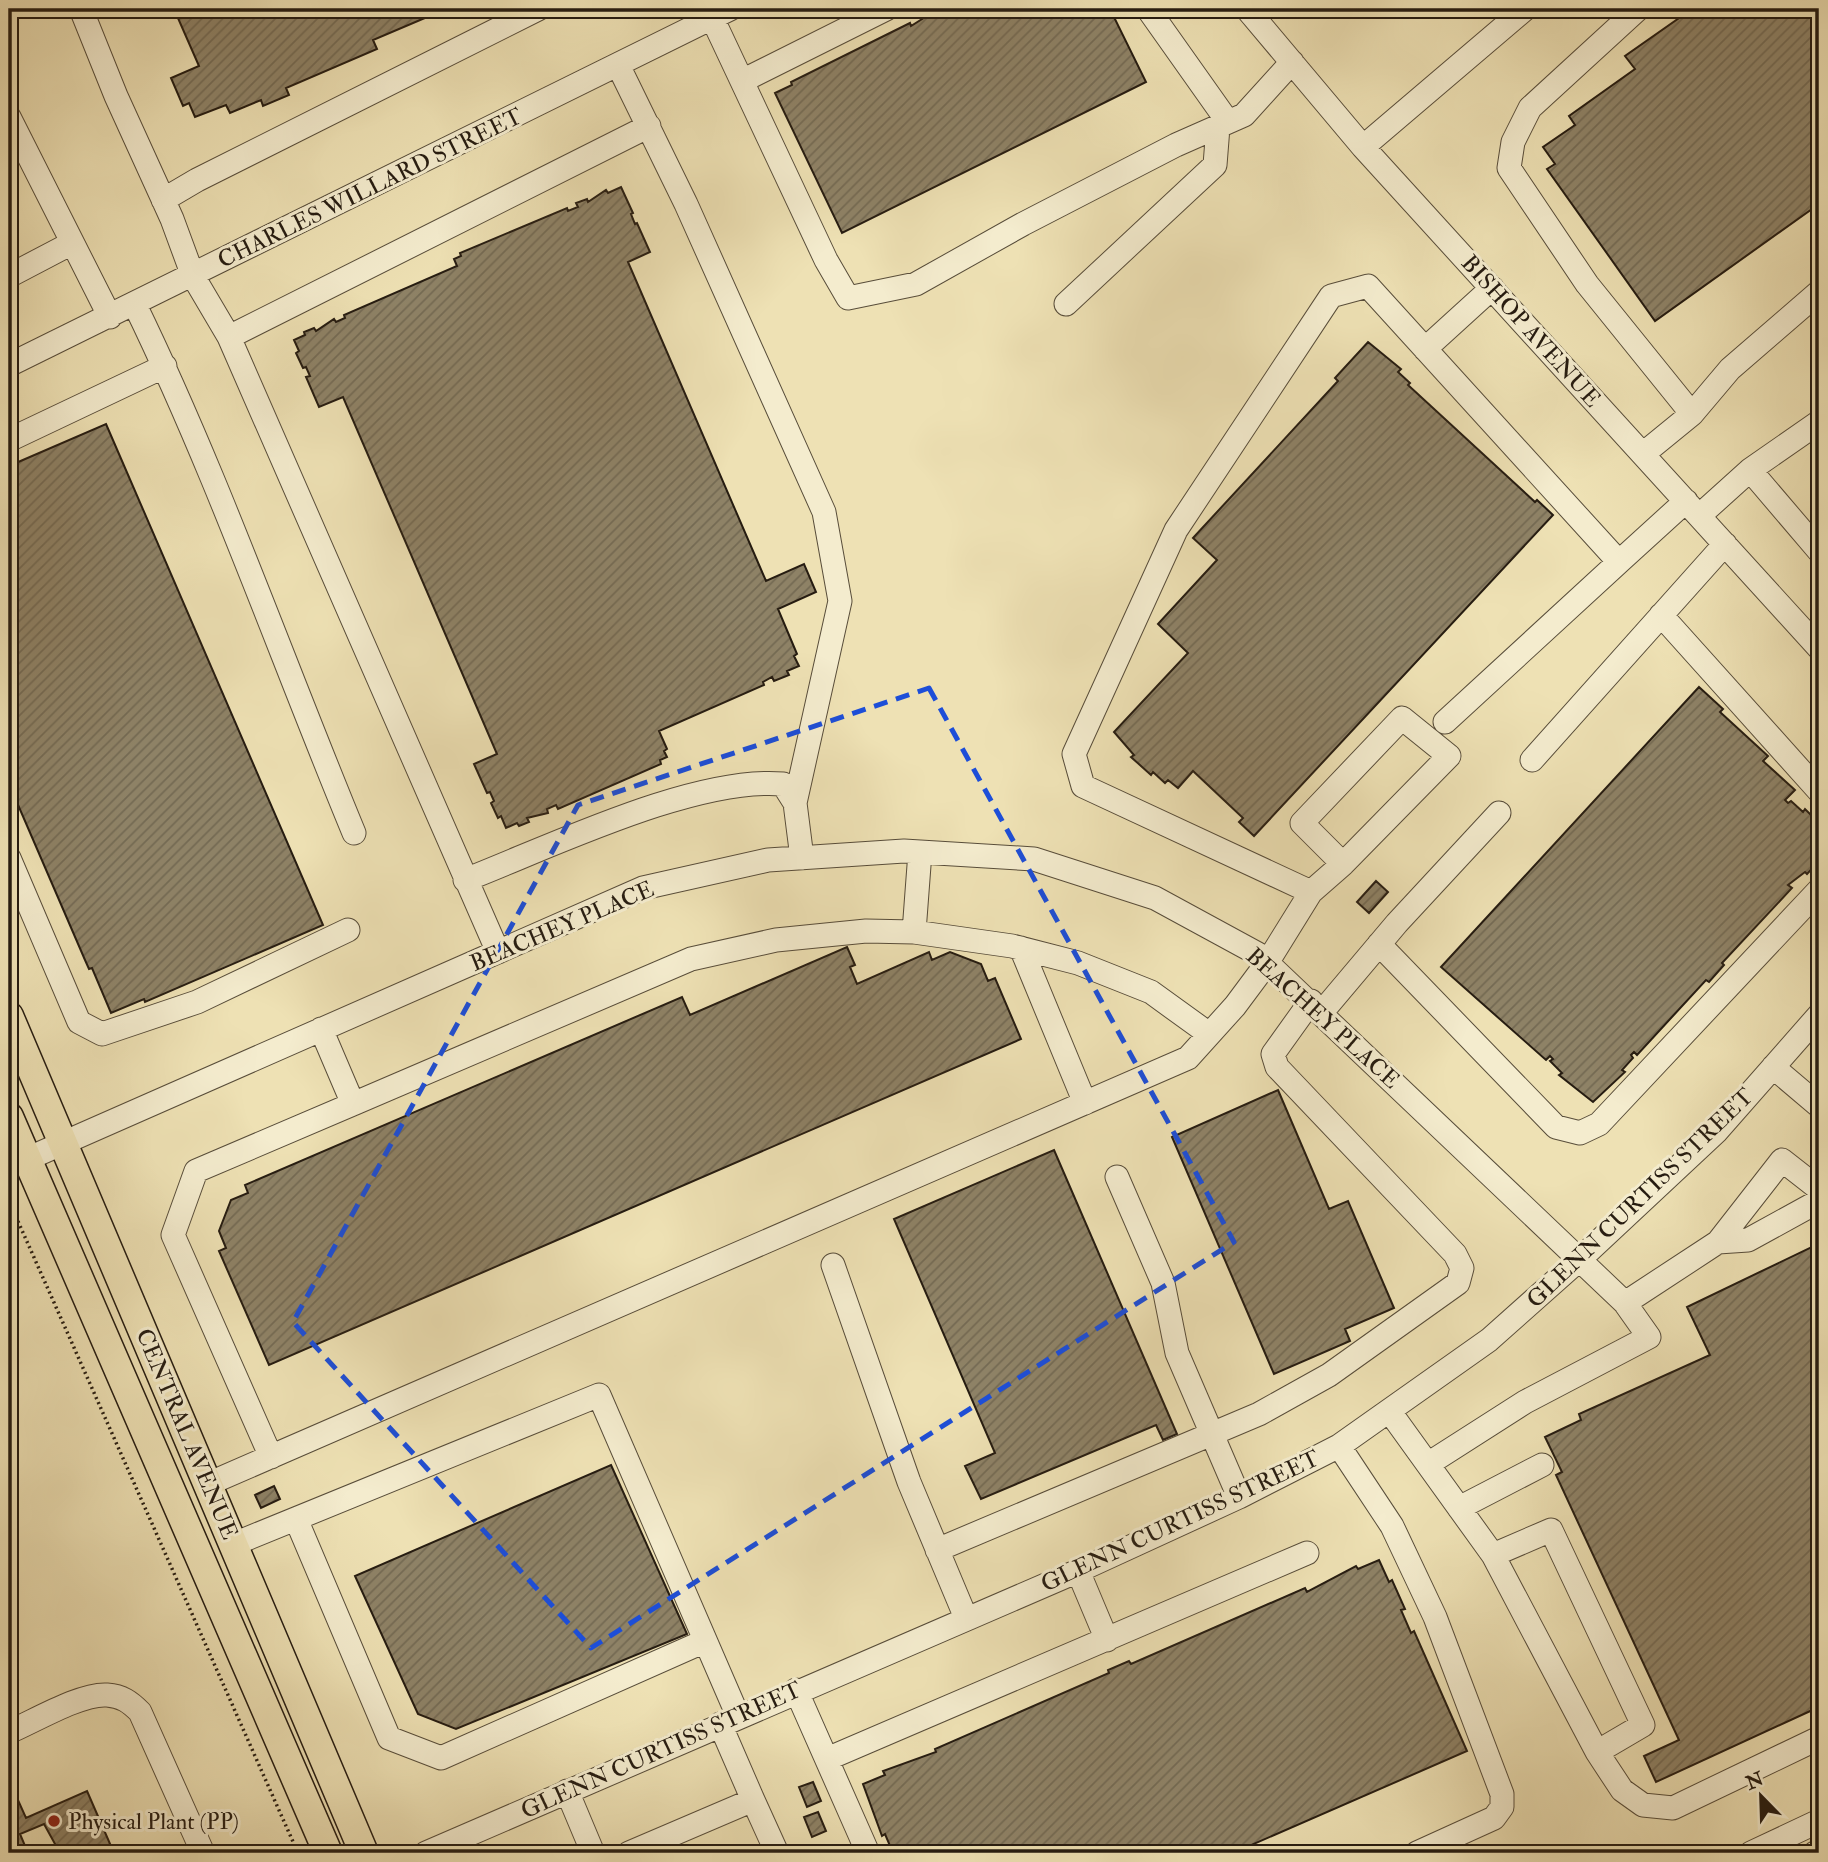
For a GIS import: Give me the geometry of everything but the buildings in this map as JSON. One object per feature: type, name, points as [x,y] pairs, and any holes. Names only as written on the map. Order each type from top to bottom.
[{"type":"main road","name":"CENTRAL AVENUE","points":[[9,1016],[364,1853]]},
{"type":"main road","name":"CENTRAL AVENUE","points":[[9,1116],[328,1853]]},
{"type":"main road","points":[[174,1498],[208,1484]]},
{"type":"street","points":[[80,9],[193,276],[229,337],[498,952]]},
{"type":"street","points":[[163,200],[209,173],[538,9]]},
{"type":"street","points":[[742,81],[886,9]]},
{"type":"street","points":[[1066,304],[1215,165],[1223,124],[1147,9]]},
{"type":"street","name":"BISHOP AVENUE","points":[[1247,9],[1363,146],[1819,648]]},
{"type":"street","points":[[1363,146],[1525,9]]},
{"type":"street","points":[[1638,9],[1530,108],[1513,142],[1509,168],[1587,284],[1692,414]]},
{"type":"street","points":[[717,12],[742,81],[826,260],[848,298],[916,284],[1023,224],[1244,115],[1292,62]]},
{"type":"street","name":"CHARLES WILLARD STREET","points":[[9,365],[618,65],[717,12]]},
{"type":"street","points":[[618,65],[649,126],[824,512],[840,601],[795,803],[802,858]]},
{"type":"street","points":[[9,117],[110,317]]},
{"type":"street","points":[[229,337],[649,126]]},
{"type":"street","points":[[9,276],[72,243]]},
{"type":"street","points":[[1311,892],[1083,786],[1074,754],[1176,530],[1331,296],[1368,286],[1619,562]]},
{"type":"street","points":[[1425,349],[1492,288]]},
{"type":"street","points":[[1643,454],[1692,414],[1730,369],[1819,292]]},
{"type":"street","points":[[135,305],[165,366],[354,833]]},
{"type":"street","points":[[9,440],[165,366]]},
{"type":"street","points":[[1445,722],[1619,562],[1692,508],[1819,422]]},
{"type":"street","points":[[1750,470],[1819,551]]},
{"type":"street","points":[[1532,760],[1725,544]]},
{"type":"street","points":[[1661,615],[1819,791]]},
{"type":"street","points":[[208,1484],[1188,1058],[1268,962],[1311,892],[1343,864],[1449,756],[1402,718],[1302,823],[1343,864]]},
{"type":"street","points":[[466,880],[661,804],[721,789],[761,782],[783,784],[795,803]]},
{"type":"street","points":[[937,1550],[1259,1414],[1329,1375],[1458,1283],[1462,1268],[1455,1254],[1277,1068],[1273,1054],[1380,944],[1499,813]]},
{"type":"street","points":[[914,932],[920,852]]},
{"type":"street","name":"BEACHEY PLACE","points":[[27,1158],[643,888],[768,860],[920,852],[1034,859],[1155,898],[1258,954],[1317,1007],[1625,1303],[1649,1337],[1525,1402],[1428,1464]]},
{"type":"street","points":[[9,858],[79,1022],[102,1034],[197,1002],[348,930]]},
{"type":"street","points":[[1380,944],[1556,1126],[1580,1133],[1599,1124],[1819,890]]},
{"type":"street","points":[[271,1457],[173,1235],[196,1171],[691,958],[776,940],[866,931],[914,932],[1021,948],[1077,963],[1152,992],[1209,1034]]},
{"type":"street","points":[[1021,948],[1085,1103]]},
{"type":"street","name":"GLENN CURTISS STREET","points":[[426,1853],[796,1690],[1078,1571],[1239,1497],[1339,1446],[1489,1340],[1580,1259],[1717,1130],[1819,1015]]},
{"type":"street","points":[[321,1029],[353,1104]]},
{"type":"street","points":[[1773,1067],[1819,1106]]},
{"type":"street","points":[[1625,1303],[1718,1242],[1782,1160],[1819,1189]]},
{"type":"street","points":[[1117,1177],[1163,1283],[1177,1353],[1239,1497]]},
{"type":"street","points":[[1718,1242],[1748,1240],[1819,1201]]},
{"type":"street","points":[[834,1265],[909,1482],[966,1618]]},
{"type":"street","points":[[234,1544],[599,1395],[705,1641],[753,1800],[777,1853]]},
{"type":"street","points":[[1390,1412],[1493,1555],[1597,1752],[1622,1790],[1643,1805],[1673,1808],[1819,1738]]},
{"type":"street","points":[[1339,1446],[1392,1526],[1435,1616],[1502,1794],[1502,1807],[1494,1818],[1417,1853]]},
{"type":"street","points":[[1459,1508],[1542,1465]]},
{"type":"street","points":[[296,1519],[389,1738],[441,1758],[705,1641]]},
{"type":"street","points":[[1493,1555],[1551,1530],[1643,1725],[1597,1752]]},
{"type":"street","points":[[827,1759],[1307,1553]]},
{"type":"street","points":[[1078,1571],[1107,1640]]},
{"type":"street","points":[[796,1690],[868,1853]]},
{"type":"street","points":[[9,1732],[78,1702],[105,1695],[126,1699],[140,1712],[203,1853]]},
{"type":"street","points":[[567,1791],[593,1853]]},
{"type":"street","points":[[629,1853],[753,1800]]},
{"type":"street","points":[[1751,1853],[1819,1822]]},
{"type":"path","points":[[9,1201],[298,1853]]},
{"type":"highlighted area","points":[[929,688],[1234,1242],[591,1648],[293,1322],[578,805]]},
{"type":"place","name":"Physical Plant (PP)","points":[[54,1821]]}]
